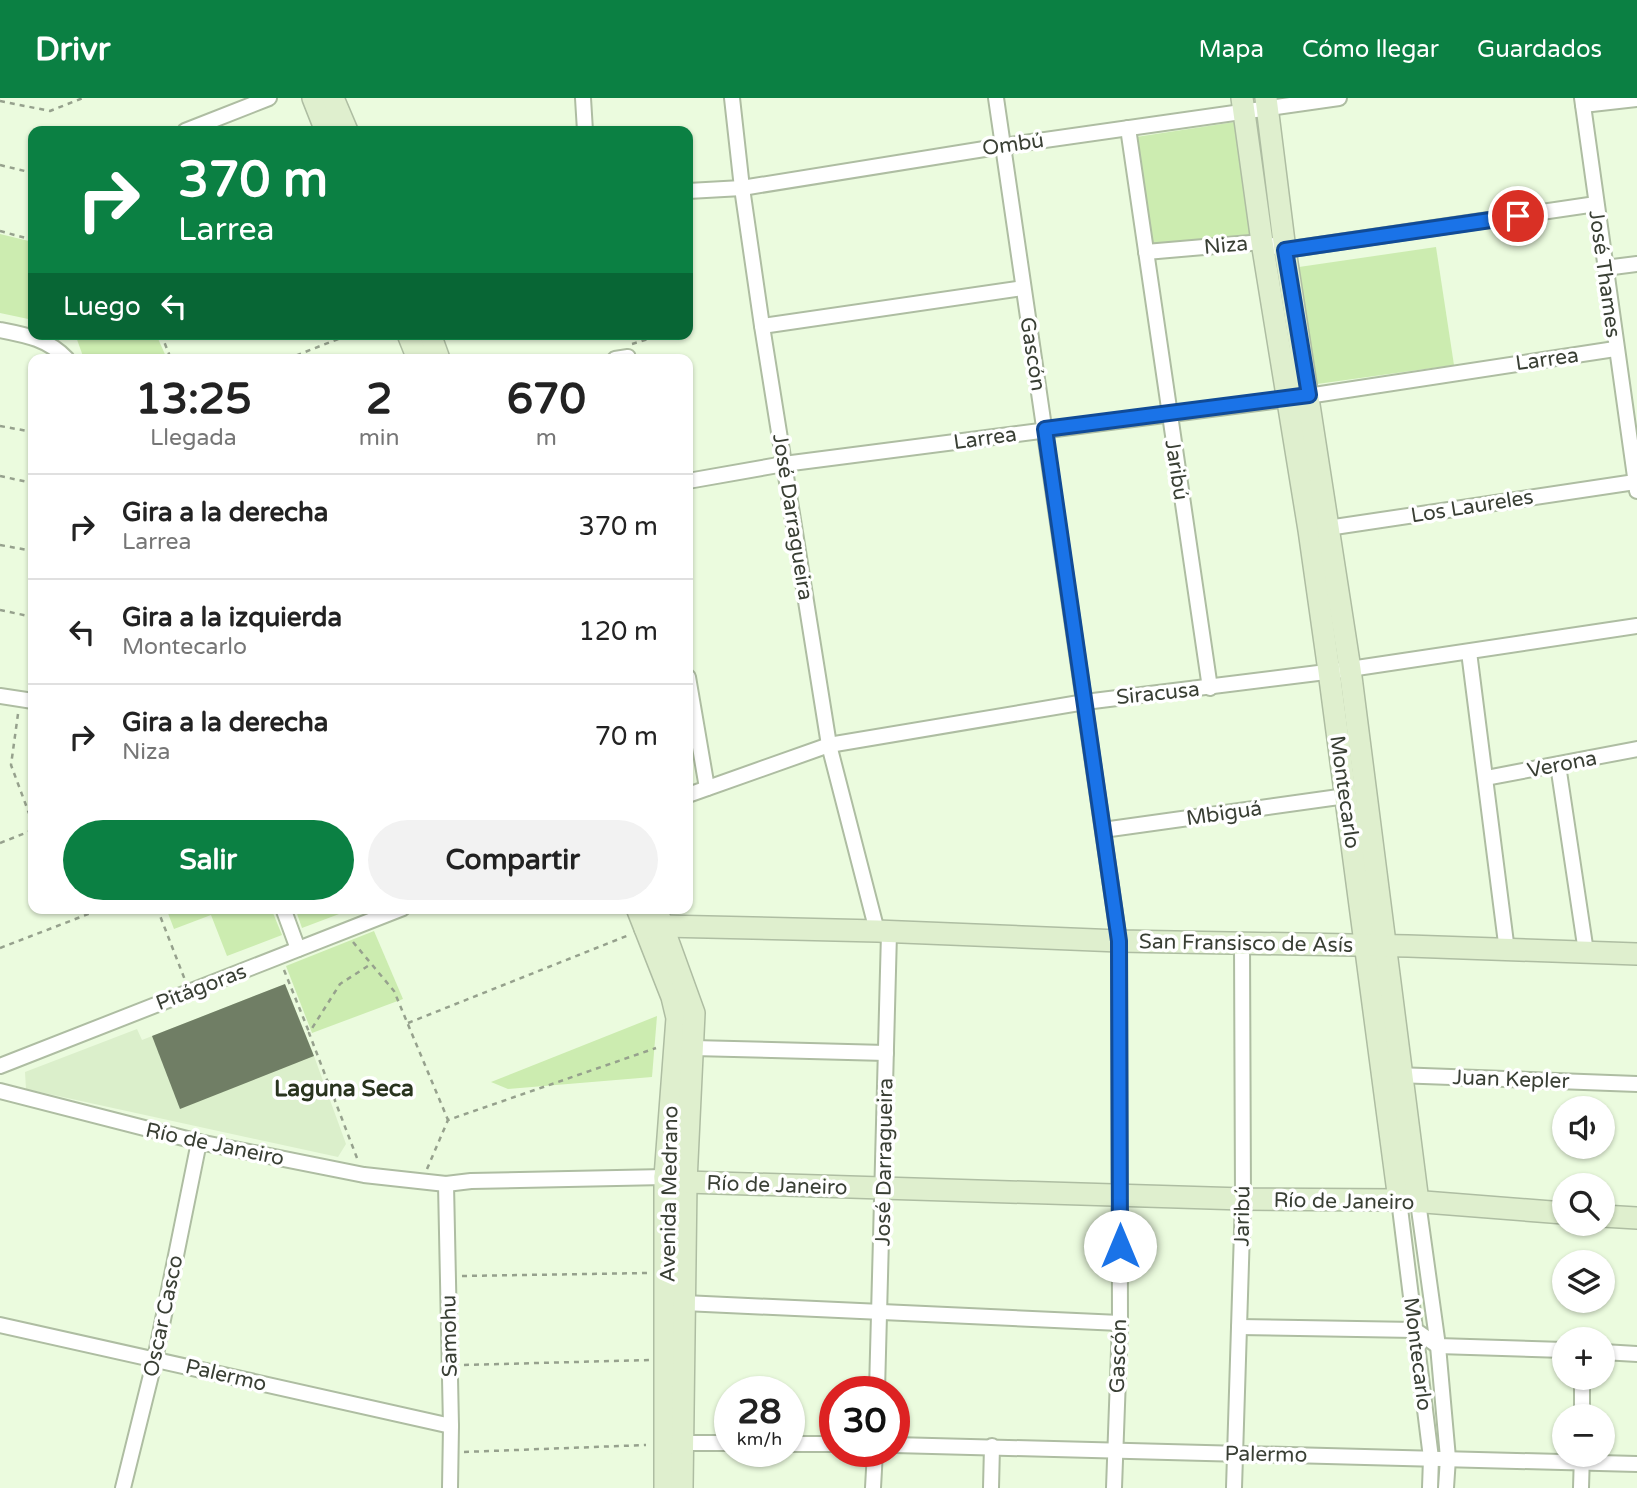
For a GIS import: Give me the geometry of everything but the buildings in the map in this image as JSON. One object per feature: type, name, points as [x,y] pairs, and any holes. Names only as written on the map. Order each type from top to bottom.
[{"type":"main road","points":[[313,98],[324,126]]},
{"type":"main road","points":[[333,98],[345,126]]},
{"type":"main road","name":"Montecarlo","points":[[1267,103],[1285,250],[1298,397],[1340,670],[1409,1201]]},
{"type":"main road","name":"Montecarlo","points":[[1243,105],[1262,242],[1298,397]]},
{"type":"main road","name":"Montecarlo","points":[[1340,670],[1346,796],[1376,946]]},
{"type":"main road","name":"San Fransisco de Asís","points":[[654,921],[1119,941],[1637,954]]},
{"type":"main road","name":"Avenida Medrano","points":[[654,921],[684,1045],[684,1303],[673,1444],[665,1488]]},
{"type":"main road","name":"Avenida Medrano","points":[[682,1488],[673,1444],[666,1359],[665,1177],[684,1045]]},
{"type":"main road","name":"Río de Janeiro","points":[[665,1177],[686,1182],[1243,1199],[1409,1201],[1552,1212]]},
{"type":"main road","points":[[1615,1217],[1637,1219]]},
{"type":"street","points":[[198,126],[270,98]]},
{"type":"street","points":[[583,98],[585,126]]},
{"type":"street","name":"José Darragueira","points":[[732,98],[762,326],[829,746],[883,932],[886,1053],[878,1376]]},
{"type":"street","name":"Gascón","points":[[996,98],[1119,941],[1120,1323],[1114,1488]]},
{"type":"street","name":"Ombú","points":[[693,191],[742,188],[1128,128],[1243,105],[1339,98]]},
{"type":"street","points":[[1582,102],[1637,99]]},
{"type":"street","name":"José Thames","points":[[1582,102],[1615,349],[1633,429],[1636,487]]},
{"type":"street","name":"Jaribú","points":[[1128,128],[1210,688]]},
{"type":"street","name":"Niza","points":[[1146,252],[1262,242],[1285,250],[1596,204]]},
{"type":"street","points":[[1605,268],[1637,264]]},
{"type":"street","points":[[762,326],[1023,288]]},
{"type":"street","points":[[0,330],[28,336]]},
{"type":"street","points":[[40,340],[53,346],[62,354]]},
{"type":"street","name":"Larrea","points":[[693,480],[784,464],[1169,415],[1615,349]]},
{"type":"street","name":"Los Laureles","points":[[1319,529],[1636,487]]},
{"type":"street","name":"Siracusa","points":[[693,793],[829,746],[1085,702],[1210,688],[1637,626]]},
{"type":"street","points":[[1469,652],[1507,951]]},
{"type":"street","points":[[0,696],[27,700]]},
{"type":"street","points":[[693,706],[707,788]]},
{"type":"street","name":"Verona","points":[[1486,778],[1637,749]]},
{"type":"street","points":[[1558,765],[1586,953]]},
{"type":"street","name":"Mbiguá","points":[[1102,830],[1346,796]]},
{"type":"street","points":[[285,914],[298,949]]},
{"type":"street","name":"Pitágoras","points":[[0,1066],[387,914]]},
{"type":"street","name":"Jaribú","points":[[1234,1488],[1243,1199],[1242,943]]},
{"type":"street","points":[[684,1045],[886,1053]]},
{"type":"street","name":"Juan Kepler","points":[[1393,1075],[1637,1084]]},
{"type":"street","name":"Río de Janeiro","points":[[0,1091],[199,1142],[363,1175],[446,1184],[471,1181],[665,1177]]},
{"type":"street","name":"Oscar Casco","points":[[123,1488],[155,1359],[199,1142]]},
{"type":"street","name":"Samohu","points":[[446,1184],[450,1488]]},
{"type":"street","name":"Montecarlo","points":[[1409,1201],[1415,1330],[1431,1458],[1430,1488]]},
{"type":"street","name":"Montecarlo","points":[[1409,1201],[1438,1346],[1448,1458],[1446,1488]]},
{"type":"street","points":[[684,1303],[1120,1323]]},
{"type":"street","name":"Palermo","points":[[0,1325],[451,1426]]},
{"type":"street","points":[[1239,1327],[1415,1330],[1438,1346],[1552,1350]]},
{"type":"street","points":[[1615,1353],[1637,1354]]},
{"type":"street","points":[[673,1444],[714,1443]]},
{"type":"street","name":"Palermo","points":[[910,1445],[1431,1458],[1552,1458]]},
{"type":"street","points":[[990,1488],[992,1447]]},
{"type":"street","name":"Palermo","points":[[1615,1462],[1637,1464]]},
{"type":"street","points":[[873,1488],[874,1467]]},
{"type":"street","points":[[1581,1488],[1582,1467]]},
{"type":"path","points":[[0,101],[50,111],[83,98]]},
{"type":"path","points":[[0,165],[28,172]]},
{"type":"path","points":[[0,231],[28,239]]},
{"type":"path","points":[[300,354],[336,340]]},
{"type":"path","points":[[626,354],[632,344],[645,340]]},
{"type":"path","points":[[0,426],[28,431]]},
{"type":"path","points":[[0,476],[28,480]]},
{"type":"path","points":[[0,545],[28,550]]},
{"type":"path","points":[[0,610],[28,616]]},
{"type":"path","points":[[27,700],[11,765],[28,811]]},
{"type":"path","points":[[0,843],[28,832]]},
{"type":"path","points":[[0,948],[88,914]]},
{"type":"path","points":[[159,914],[190,991]]},
{"type":"path","points":[[408,1023],[654,921]]},
{"type":"path","points":[[344,931],[394,991],[448,1120],[422,1182]]},
{"type":"path","points":[[279,957],[363,1175]]},
{"type":"path","points":[[309,1032],[340,984],[371,964]]},
{"type":"path","points":[[448,1120],[684,1045]]},
{"type":"path","points":[[448,1276],[667,1272]]},
{"type":"path","points":[[450,1366],[666,1359]]},
{"type":"path","points":[[450,1452],[673,1444]]},
{"type":"shaded area","points":[[1235,122],[1252,234],[1150,246],[1136,137]]},
{"type":"shaded area","points":[[0,234],[28,241],[28,319],[0,313]]},
{"type":"shaded area","points":[[1436,247],[1454,365],[1317,384],[1299,267]]},
{"type":"shaded area","points":[[77,340],[159,340],[165,354],[82,354]]},
{"type":"shaded area","points":[[168,914],[273,914],[282,935],[227,956],[211,915],[174,929]]},
{"type":"shaded area","points":[[297,914],[339,914],[302,928]]},
{"type":"shaded area","points":[[374,931],[403,999],[312,1033],[286,966]]},
{"type":"shaded area","points":[[285,984],[346,1144],[338,1157],[26,1089],[25,1072],[137,1029],[142,1040]]},
{"type":"shaded area","points":[[657,1016],[652,1077],[508,1089],[491,1082]]},
{"type":"district","name":"Laguna Seca","points":[[344,1088]]},
{"type":"route","points":[[1120,1246],[1119,941],[1045,429],[1309,395],[1285,250],[1518,216]]}]
